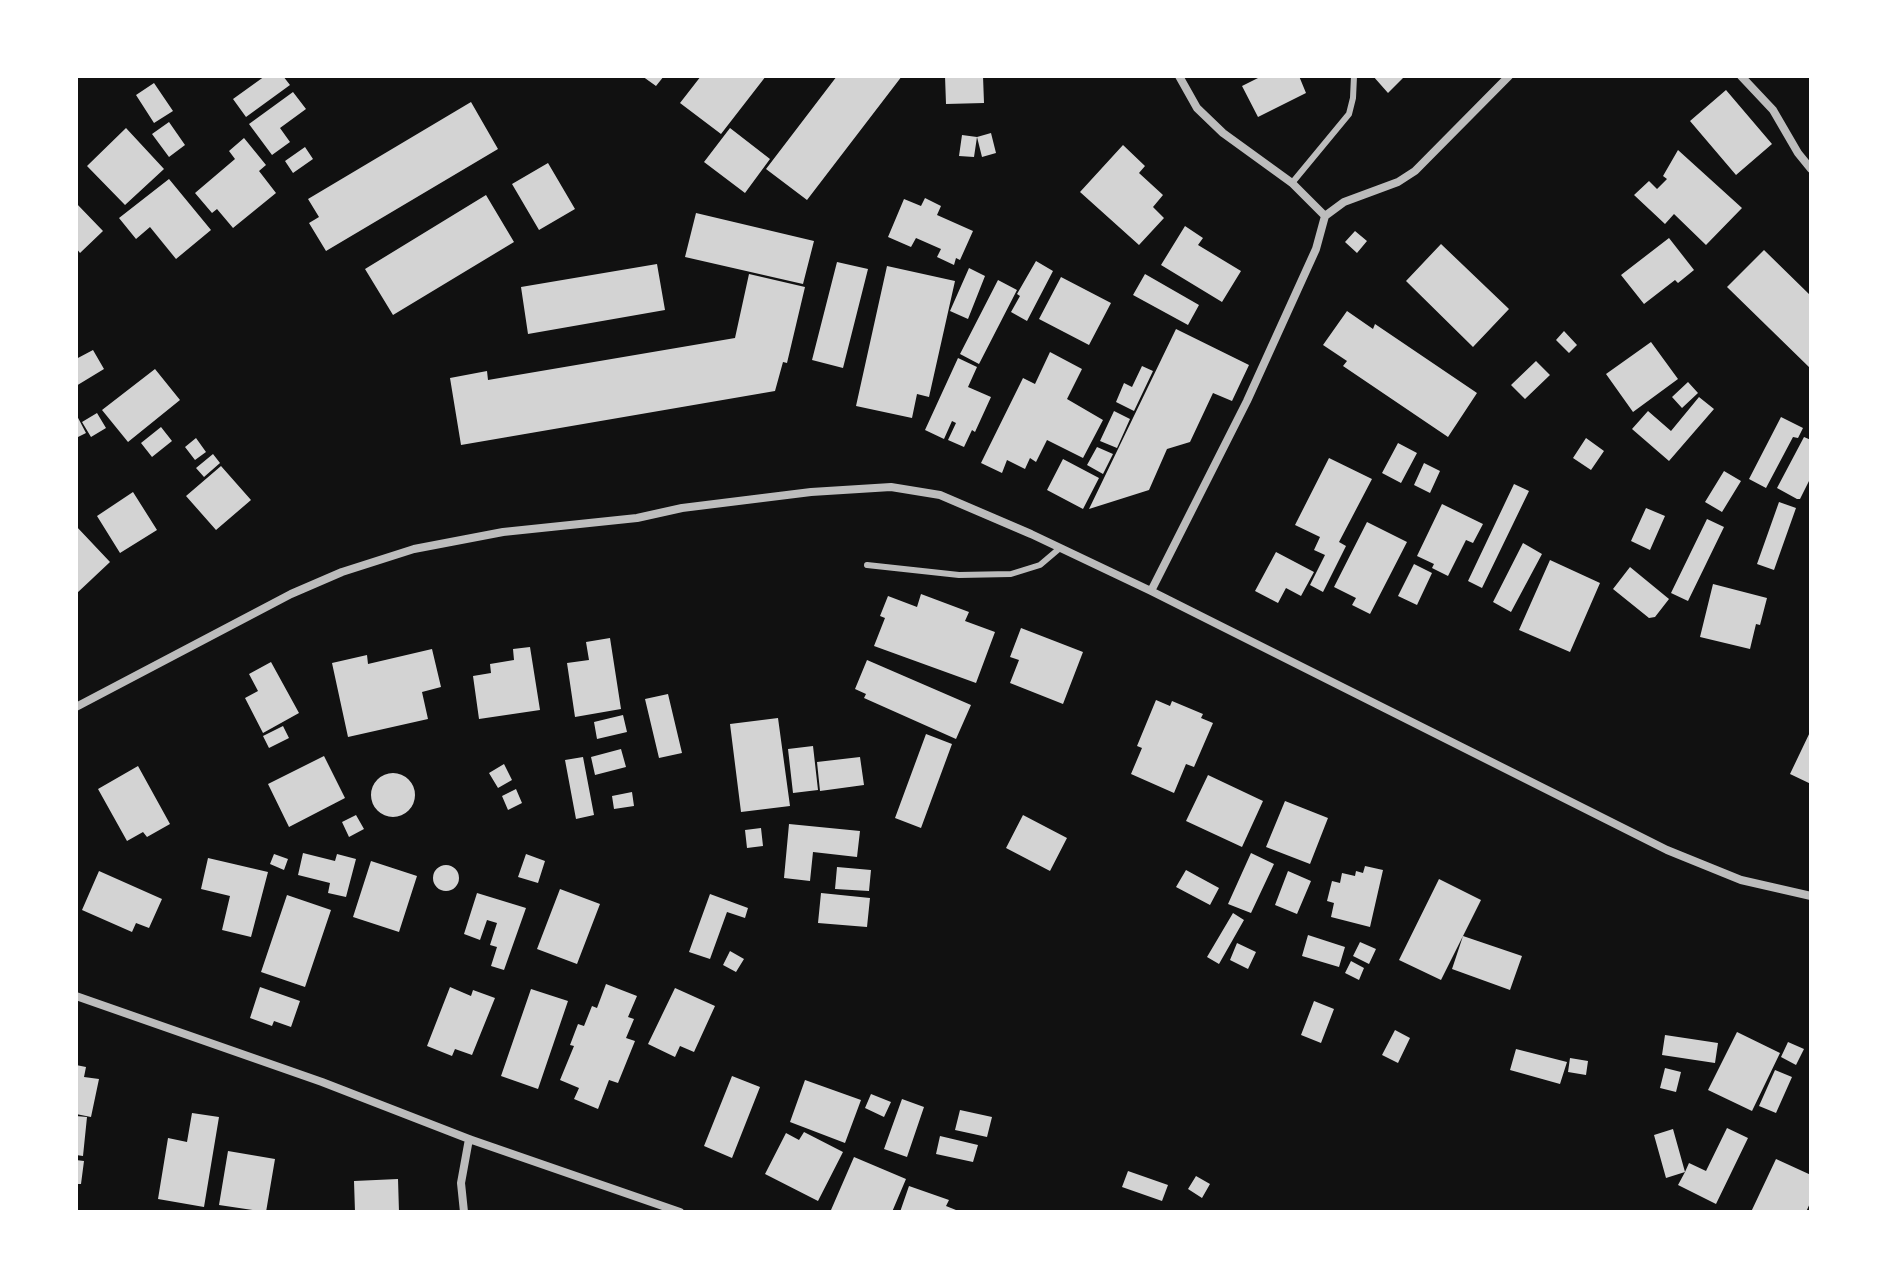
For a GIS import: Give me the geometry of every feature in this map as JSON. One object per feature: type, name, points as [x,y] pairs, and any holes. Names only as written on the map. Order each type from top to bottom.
[{"type":"street","points":[[1179,76],[1197,108],[1292,183],[1325,216]]},
{"type":"street","points":[[1151,591],[1247,401],[1316,249],[1325,216],[1344,202],[1398,182],[1415,171],[1509,76]]},
{"type":"street","points":[[1741,76],[1773,110],[1811,169]]},
{"type":"street","points":[[76,707],[291,594],[342,572],[414,549],[503,532],[637,518],[682,508],[811,492],[891,487],[940,495],[1060,548],[1667,850],[1741,880],[1811,896]]},
{"type":"street","points":[[76,996],[680,1212]]},
{"type":"street","points":[[464,1212],[461,1183],[469,1139]]},
{"type":"lane","points":[[1292,183],[1349,114],[1354,76]]},
{"type":"lane","points":[[867,565],[959,575],[1011,574],[1040,565],[1060,548]]},
{"type":"building","points":[[265,76],[283,76],[290,85],[246,117],[233,99]]},
{"type":"building","points":[[642,76],[664,76],[656,86]]},
{"type":"building","points":[[701,76],[766,76],[721,134],[680,103]]},
{"type":"building","points":[[837,76],[902,76],[807,200],[766,169]]},
{"type":"building","points":[[945,76],[983,76],[984,103],[946,104]]},
{"type":"building","points":[[1262,76],[1299,76],[1306,93],[1258,117],[1242,86]]},
{"type":"building","points":[[1373,76],[1405,76],[1388,93]]},
{"type":"building","points":[[154,83],[173,111],[154,123],[136,95]]},
{"type":"building","points":[[1726,90],[1772,144],[1736,175],[1690,121]]},
{"type":"building","points":[[293,92],[306,109],[280,128],[290,142],[272,155],[249,124]]},
{"type":"building","points":[[471,102],[498,149],[326,251],[309,223],[319,217],[308,199]]},
{"type":"building","points":[[169,122],[185,145],[169,157],[152,134]]},
{"type":"building","points":[[126,128],[164,169],[125,205],[87,166]]},
{"type":"building","points":[[730,128],[770,159],[745,193],[704,162]]},
{"type":"building","points":[[991,133],[996,153],[982,157],[977,137]]},
{"type":"building","points":[[962,135],[977,137],[974,157],[959,156]]},
{"type":"building","points":[[244,138],[266,165],[259,171],[276,193],[233,228],[217,209],[212,213],[195,193],[235,159],[229,151]]},
{"type":"building","points":[[1123,145],[1145,166],[1139,173],[1163,195],[1153,207],[1164,218],[1139,245],[1080,192]]},
{"type":"building","points":[[305,147],[313,159],[293,173],[285,161]]},
{"type":"building","points":[[1678,150],[1742,208],[1706,245],[1674,214],[1665,224],[1634,195],[1649,181],[1657,189],[1667,179],[1663,176]]},
{"type":"building","points":[[548,163],[575,209],[539,230],[512,184]]},
{"type":"building","points":[[169,179],[211,230],[176,259],[150,227],[136,239],[119,218]]},
{"type":"building","points":[[486,195],[514,242],[393,315],[365,269]]},
{"type":"building","points":[[925,198],[941,206],[937,215],[973,231],[960,260],[956,258],[954,265],[937,257],[941,249],[916,238],[911,247],[888,237],[904,199],[921,206]]},
{"type":"building","points":[[76,203],[103,231],[80,253],[76,248]]},
{"type":"building","points":[[696,213],[814,241],[803,284],[685,257]]},
{"type":"building","points":[[1185,226],[1203,238],[1198,245],[1241,271],[1222,302],[1161,265]]},
{"type":"building","points":[[1355,231],[1367,241],[1357,253],[1345,242]]},
{"type":"building","points":[[1669,238],[1694,270],[1678,283],[1675,280],[1644,304],[1621,275]]},
{"type":"building","points":[[1441,244],[1509,309],[1473,347],[1406,281]]},
{"type":"building","points":[[1764,250],[1811,296],[1811,369],[1727,287]]},
{"type":"building","points":[[1036,261],[1053,271],[1027,321],[1011,312],[1020,296],[1017,294]]},
{"type":"building","points":[[837,262],[868,269],[843,368],[812,360]]},
{"type":"building","points":[[657,264],[665,310],[528,334],[521,287]]},
{"type":"building","points":[[887,266],[955,281],[929,397],[917,394],[912,418],[856,406]]},
{"type":"building","points":[[969,268],[985,276],[968,319],[950,311]]},
{"type":"building","points":[[749,274],[805,287],[787,363],[783,362],[775,391],[461,445],[450,378],[487,371],[488,380],[735,338]]},
{"type":"building","points":[[1145,274],[1199,305],[1188,325],[1133,295]]},
{"type":"building","points":[[1061,277],[1111,303],[1089,345],[1039,319]]},
{"type":"building","points":[[998,280],[1017,290],[979,364],[960,354]]},
{"type":"building","points":[[1347,311],[1373,329],[1375,324],[1477,393],[1448,437],[1343,366],[1347,361],[1323,345]]},
{"type":"building","points":[[1176,329],[1249,365],[1232,401],[1213,393],[1190,442],[1167,449],[1149,490],[1089,509]]},
{"type":"building","points":[[1564,331],[1577,345],[1569,353],[1556,340]]},
{"type":"building","points":[[1651,342],[1678,379],[1633,412],[1606,374]]},
{"type":"building","points":[[93,350],[104,369],[76,386],[76,359]]},
{"type":"building","points":[[1050,352],[1082,369],[1067,399],[1103,420],[1083,458],[1047,440],[1036,462],[1030,458],[1025,469],[1007,460],[1002,473],[981,463],[1023,378],[1035,384]]},
{"type":"building","points":[[958,358],[977,367],[968,387],[991,397],[975,432],[972,430],[964,447],[948,440],[956,423],[952,421],[944,439],[925,430]]},
{"type":"building","points":[[1536,361],[1550,375],[1525,399],[1511,385]]},
{"type":"building","points":[[1142,366],[1153,371],[1134,411],[1116,402],[1124,383],[1132,387]]},
{"type":"building","points":[[155,369],[180,400],[128,442],[102,410]]},
{"type":"building","points":[[1688,382],[1698,393],[1682,408],[1672,397]]},
{"type":"building","points":[[1699,397],[1714,409],[1669,461],[1632,429],[1648,411],[1671,431]]},
{"type":"building","points":[[1114,411],[1130,419],[1117,448],[1100,441]]},
{"type":"building","points":[[97,413],[106,428],[91,437],[82,422]]},
{"type":"building","points":[[76,414],[86,433],[76,438]]},
{"type":"building","points":[[1781,417],[1803,428],[1798,438],[1793,437],[1766,488],[1749,479]]},
{"type":"building","points":[[161,427],[172,441],[152,457],[141,443]]},
{"type":"building","points":[[1804,437],[1811,440],[1811,477],[1800,499],[1797,499],[1777,488]]},
{"type":"building","points":[[196,438],[206,452],[195,460],[185,447]]},
{"type":"building","points":[[1586,438],[1604,451],[1591,470],[1573,458]]},
{"type":"building","points":[[1398,443],[1417,453],[1401,483],[1382,473]]},
{"type":"building","points":[[1097,447],[1113,454],[1103,474],[1087,465]]},
{"type":"building","points":[[213,454],[220,463],[204,477],[196,468]]},
{"type":"building","points":[[1329,458],[1372,479],[1339,542],[1346,546],[1323,592],[1310,585],[1325,555],[1314,550],[1320,537],[1295,525]]},
{"type":"building","points":[[1063,459],[1099,478],[1083,509],[1047,490]]},
{"type":"building","points":[[1424,463],[1440,471],[1430,493],[1414,485]]},
{"type":"building","points":[[221,466],[251,500],[216,530],[186,496]]},
{"type":"building","points":[[1724,471],[1741,481],[1722,512],[1705,502]]},
{"type":"building","points":[[1514,484],[1529,491],[1482,588],[1468,581]]},
{"type":"building","points":[[133,492],[157,530],[120,553],[97,516]]},
{"type":"building","points":[[1779,502],[1796,508],[1774,570],[1757,564]]},
{"type":"building","points":[[1442,504],[1483,524],[1473,543],[1466,540],[1448,576],[1432,568],[1434,564],[1417,556]]},
{"type":"building","points":[[1646,508],[1665,516],[1650,550],[1631,541]]},
{"type":"building","points":[[1707,519],[1724,527],[1688,601],[1671,593]]},
{"type":"building","points":[[1367,522],[1407,542],[1370,614],[1352,605],[1356,598],[1334,587]]},
{"type":"building","points":[[76,526],[110,562],[76,594]]},
{"type":"building","points":[[1523,543],[1542,554],[1511,612],[1493,602]]},
{"type":"building","points":[[1276,552],[1314,572],[1301,596],[1286,588],[1278,603],[1255,591]]},
{"type":"building","points":[[1550,560],[1600,583],[1570,652],[1519,630]]},
{"type":"building","points":[[1414,564],[1432,573],[1417,605],[1398,596]]},
{"type":"building","points":[[1630,567],[1669,599],[1655,617],[1649,618],[1613,589]]},
{"type":"building","points":[[1713,584],[1767,598],[1750,649],[1700,637]]},
{"type":"building","points":[[921,594],[969,612],[965,621],[995,632],[976,683],[874,646],[885,618],[880,616],[888,596],[917,607]]},
{"type":"building","points":[[1021,628],[1083,652],[1063,704],[1010,683],[1019,660],[1010,657]]},
{"type":"building","points":[[610,638],[621,709],[575,717],[567,663],[589,660],[586,642]]},
{"type":"building","points":[[530,647],[540,710],[479,719],[473,676],[491,673],[490,664],[514,660],[513,649]]},
{"type":"building","points":[[432,649],[441,687],[422,692],[428,719],[348,737],[332,663],[367,655],[368,664]]},
{"type":"building","points":[[867,660],[971,705],[956,739],[864,698],[866,694],[855,689]]},
{"type":"building","points":[[271,662],[299,713],[263,733],[245,698],[258,691],[249,674]]},
{"type":"building","points":[[668,694],[682,753],[659,758],[645,699]]},
{"type":"building","points":[[1156,700],[1170,706],[1172,701],[1203,714],[1201,718],[1213,723],[1194,767],[1186,764],[1174,793],[1131,774],[1142,748],[1137,746]]},
{"type":"building","points":[[623,715],[627,732],[597,739],[594,722]]},
{"type":"building","points":[[778,718],[790,806],[741,812],[730,724]]},
{"type":"building","points":[[283,726],[289,738],[269,748],[263,736]]},
{"type":"building","points":[[1811,730],[1811,784],[1790,774]]},
{"type":"building","points":[[926,734],[952,744],[921,828],[895,818]]},
{"type":"building","points":[[813,746],[818,790],[793,793],[788,749]]},
{"type":"building","points":[[621,749],[626,767],[595,775],[591,757]]},
{"type":"building","points":[[324,756],[345,798],[289,827],[268,784]]},
{"type":"building","points":[[583,757],[594,815],[576,819],[565,760]]},
{"type":"building","points":[[860,757],[864,785],[820,791],[817,762]]},
{"type":"building","points":[[504,764],[512,780],[498,788],[489,773]]},
{"type":"building","points":[[138,766],[170,824],[147,837],[143,832],[127,841],[98,789]]},
{"type":"building","points":[[393,773],[409,779],[415,795],[409,811],[393,817],[377,811],[371,795],[377,779]]},
{"type":"building","points":[[1208,775],[1263,801],[1242,847],[1186,821]]},
{"type":"building","points":[[516,789],[522,803],[508,810],[502,796]]},
{"type":"building","points":[[632,792],[634,806],[614,809],[612,796]]},
{"type":"building","points":[[1285,801],[1328,818],[1310,864],[1266,847]]},
{"type":"building","points":[[356,815],[364,829],[349,837],[342,822]]},
{"type":"building","points":[[1023,815],[1067,838],[1050,871],[1006,848]]},
{"type":"building","points":[[789,824],[860,831],[857,857],[813,852],[810,881],[784,878]]},
{"type":"building","points":[[761,828],[763,846],[747,848],[745,830]]},
{"type":"building","points":[[303,853],[335,861],[337,854],[356,859],[346,897],[328,893],[330,883],[298,875]]},
{"type":"building","points":[[1251,853],[1274,864],[1251,913],[1228,904]]},
{"type":"building","points":[[274,854],[288,859],[284,870],[270,864]]},
{"type":"building","points":[[526,854],[545,861],[538,883],[518,877]]},
{"type":"building","points":[[208,858],[268,872],[251,937],[222,930],[230,896],[201,889]]},
{"type":"building","points":[[371,861],[417,876],[399,932],[353,917]]},
{"type":"building","points":[[446,865],[455,869],[459,878],[455,887],[446,891],[437,887],[433,878],[437,869]]},
{"type":"building","points":[[1365,866],[1383,870],[1370,927],[1331,917],[1334,903],[1327,901],[1332,881],[1340,883],[1342,873],[1355,876],[1356,871],[1363,873]]},
{"type":"building","points":[[837,867],[871,870],[869,891],[835,889]]},
{"type":"building","points":[[1186,870],[1219,888],[1210,905],[1176,887]]},
{"type":"building","points":[[99,871],[162,899],[149,928],[136,923],[132,932],[82,910]]},
{"type":"building","points":[[1288,871],[1311,881],[1297,914],[1275,905]]},
{"type":"building","points":[[1439,879],[1481,900],[1441,980],[1399,960]]},
{"type":"building","points":[[560,889],[600,904],[577,964],[537,949]]},
{"type":"building","points":[[477,893],[526,908],[504,970],[491,966],[497,947],[490,945],[497,923],[487,920],[480,940],[464,934]]},
{"type":"building","points":[[821,893],[870,898],[867,927],[818,923]]},
{"type":"building","points":[[710,894],[748,908],[745,918],[727,912],[710,959],[689,952]]},
{"type":"building","points":[[287,895],[331,910],[305,987],[261,972]]},
{"type":"building","points":[[1233,913],[1244,920],[1219,964],[1207,957]]},
{"type":"building","points":[[1308,935],[1345,947],[1339,967],[1302,956]]},
{"type":"building","points":[[1463,936],[1522,956],[1510,990],[1452,969]]},
{"type":"building","points":[[1360,942],[1376,949],[1369,964],[1353,956]]},
{"type":"building","points":[[1237,943],[1256,952],[1248,969],[1230,960]]},
{"type":"building","points":[[730,951],[744,959],[736,972],[723,965]]},
{"type":"building","points":[[1351,961],[1364,968],[1359,980],[1345,973]]},
{"type":"building","points":[[606,984],[637,996],[628,1017],[634,1019],[626,1038],[635,1041],[618,1083],[609,1080],[598,1109],[574,1099],[579,1088],[560,1080],[574,1046],[570,1045],[578,1024],[584,1026],[592,1006],[597,1008]]},
{"type":"building","points":[[260,987],[300,1001],[291,1027],[274,1021],[272,1026],[250,1018]]},
{"type":"building","points":[[450,987],[471,996],[473,990],[495,998],[472,1055],[455,1049],[452,1056],[427,1046]]},
{"type":"building","points":[[675,988],[715,1006],[694,1052],[680,1046],[675,1057],[648,1044]]},
{"type":"building","points":[[531,989],[568,1001],[538,1089],[501,1076]]},
{"type":"building","points":[[1314,1001],[1334,1009],[1321,1043],[1301,1035]]},
{"type":"building","points":[[1395,1030],[1410,1038],[1398,1063],[1382,1055]]},
{"type":"building","points":[[1737,1032],[1780,1053],[1752,1111],[1708,1090]]},
{"type":"building","points":[[1665,1035],[1718,1043],[1715,1063],[1662,1055]]},
{"type":"building","points":[[1788,1042],[1804,1049],[1796,1065],[1781,1057]]},
{"type":"building","points":[[1516,1049],[1567,1062],[1560,1084],[1510,1070]]},
{"type":"building","points":[[1570,1058],[1588,1061],[1586,1075],[1568,1072]]},
{"type":"building","points":[[76,1065],[86,1067],[84,1077],[99,1079],[91,1117],[76,1114]]},
{"type":"building","points":[[1665,1068],[1681,1072],[1676,1092],[1660,1088]]},
{"type":"building","points":[[1775,1070],[1792,1077],[1776,1113],[1759,1106]]},
{"type":"building","points":[[732,1076],[760,1087],[732,1158],[704,1146]]},
{"type":"building","points":[[805,1080],[861,1100],[845,1143],[790,1122]]},
{"type":"building","points":[[871,1094],[891,1102],[884,1117],[865,1108]]},
{"type":"building","points":[[902,1099],[924,1107],[907,1157],[884,1149]]},
{"type":"building","points":[[960,1110],[992,1117],[987,1137],[955,1130]]},
{"type":"building","points":[[192,1113],[219,1117],[204,1207],[158,1199],[168,1138],[187,1142]]},
{"type":"building","points":[[76,1116],[87,1117],[83,1156],[76,1155]]},
{"type":"building","points":[[1727,1128],[1748,1138],[1716,1204],[1678,1185],[1689,1163],[1706,1171]]},
{"type":"building","points":[[1673,1129],[1685,1172],[1666,1178],[1654,1135]]},
{"type":"building","points":[[804,1132],[843,1152],[818,1201],[765,1174],[786,1133],[799,1140]]},
{"type":"building","points":[[940,1136],[978,1145],[973,1162],[936,1154]]},
{"type":"building","points":[[228,1151],[275,1159],[266,1212],[219,1205]]},
{"type":"building","points":[[854,1157],[906,1179],[892,1212],[831,1210]]},
{"type":"building","points":[[1776,1159],[1811,1175],[1811,1201],[1806,1212],[1751,1212]]},
{"type":"building","points":[[76,1160],[84,1161],[81,1184],[76,1184]]},
{"type":"building","points":[[1128,1171],[1168,1185],[1162,1201],[1122,1187]]},
{"type":"building","points":[[1196,1176],[1210,1184],[1202,1198],[1188,1189]]},
{"type":"building","points":[[398,1179],[399,1212],[355,1212],[354,1181]]},
{"type":"building","points":[[909,1186],[949,1200],[946,1206],[961,1212],[900,1212]]}]
